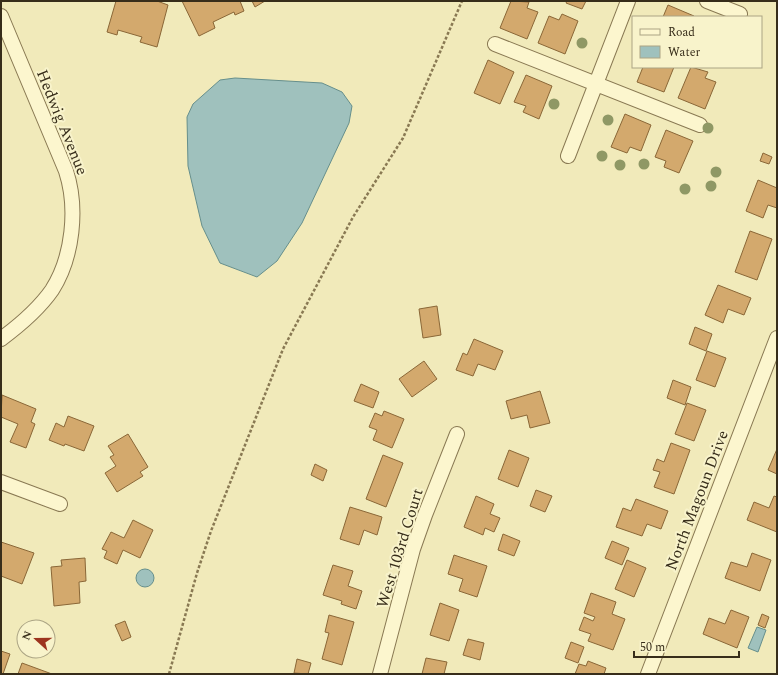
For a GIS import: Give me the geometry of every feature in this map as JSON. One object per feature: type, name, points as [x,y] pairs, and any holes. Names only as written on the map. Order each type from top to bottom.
[{"type":"street","points":[[568,156],[628,1]]},
{"type":"street","points":[[707,1],[740,14]]},
{"type":"street","name":"Hedwig Avenue","points":[[1,16],[66,171],[71,188],[72,203],[69,241],[62,268],[57,280],[35,311],[1,339]]},
{"type":"street","points":[[496,44],[700,125]]},
{"type":"street","name":"North Magoun Drive","points":[[648,674],[777,338]]},
{"type":"street","name":"West 103rd Court","points":[[380,674],[413,548],[424,515],[457,434]]},
{"type":"street","points":[[1,482],[60,504]]},
{"type":"path","points":[[169,674],[197,573],[211,531],[283,349],[353,217],[403,138],[462,1]]},
{"type":"water","points":[[235,78],[322,83],[342,92],[352,106],[349,123],[302,223],[277,261],[257,277],[220,263],[202,226],[188,166],[187,117],[193,104],[220,80]]},
{"type":"water","points":[[145,569],[151,572],[154,578],[151,584],[145,587],[139,584],[136,578],[139,572]]},
{"type":"water","points":[[757,627],[766,630],[758,652],[748,648]]},
{"type":"building","points":[[116,1],[157,1],[168,5],[157,47],[140,42],[142,37],[118,30],[117,35],[107,32]]},
{"type":"building","points":[[182,1],[240,1],[244,11],[235,15],[234,12],[213,22],[215,28],[199,36]]},
{"type":"building","points":[[252,1],[265,1],[255,7]]},
{"type":"building","points":[[511,1],[529,2],[527,8],[538,12],[527,39],[500,28]]},
{"type":"building","points":[[567,1],[586,1],[582,9],[566,3]]},
{"type":"building","points":[[668,5],[694,16],[663,16]]},
{"type":"building","points":[[562,14],[578,21],[565,54],[538,43],[549,16],[559,20]]},
{"type":"building","points":[[488,60],[514,72],[500,104],[474,93]]},
{"type":"building","points":[[643,68],[674,68],[664,92],[637,82]]},
{"type":"building","points":[[691,68],[708,72],[705,78],[716,82],[705,109],[678,98]]},
{"type":"building","points":[[526,75],[552,86],[539,119],[523,112],[526,106],[514,102]]},
{"type":"building","points":[[625,114],[651,125],[641,151],[630,147],[627,153],[611,147]]},
{"type":"building","points":[[666,130],[693,141],[679,173],[664,167],[666,161],[655,157]]},
{"type":"building","points":[[763,153],[772,157],[769,164],[760,161]]},
{"type":"building","points":[[758,180],[777,188],[777,208],[768,205],[763,218],[746,211]]},
{"type":"building","points":[[750,231],[772,239],[757,280],[735,272]]},
{"type":"building","points":[[718,285],[751,298],[744,315],[728,309],[723,323],[705,315]]},
{"type":"building","points":[[437,306],[441,335],[423,338],[419,309]]},
{"type":"building","points":[[695,327],[712,334],[706,351],[689,344]]},
{"type":"building","points":[[474,339],[503,351],[495,370],[478,364],[473,376],[456,370],[463,353],[467,355]]},
{"type":"building","points":[[707,351],[726,358],[715,387],[696,380]]},
{"type":"building","points":[[424,361],[437,379],[412,397],[399,379]]},
{"type":"building","points":[[673,380],[691,387],[685,405],[667,398]]},
{"type":"building","points":[[361,384],[379,392],[373,408],[354,401]]},
{"type":"building","points":[[540,391],[550,423],[530,428],[527,415],[511,419],[506,401]]},
{"type":"building","points":[[2,395],[36,409],[31,422],[35,424],[26,448],[10,442],[18,424],[1,417]]},
{"type":"building","points":[[687,403],[706,410],[694,441],[675,434]]},
{"type":"building","points":[[384,411],[404,419],[392,448],[373,440],[377,430],[369,427],[375,413],[382,416]]},
{"type":"building","points":[[68,416],[94,426],[84,451],[65,444],[64,446],[49,440],[56,423],[64,427]]},
{"type":"building","points":[[128,434],[148,467],[140,472],[143,476],[117,492],[105,473],[116,466],[110,457],[114,455],[108,446]]},
{"type":"building","points":[[671,443],[690,450],[674,494],[654,487],[660,472],[653,470],[657,459],[664,462]]},
{"type":"building","points":[[777,449],[777,474],[768,470]]},
{"type":"building","points":[[509,450],[529,458],[518,487],[498,479]]},
{"type":"building","points":[[383,455],[403,463],[386,507],[366,499]]},
{"type":"building","points":[[315,464],[327,470],[323,481],[311,475]]},
{"type":"building","points":[[536,490],[552,496],[545,512],[530,506]]},
{"type":"building","points":[[476,496],[494,504],[490,514],[500,518],[494,532],[485,528],[483,535],[464,527]]},
{"type":"building","points":[[774,496],[777,497],[777,532],[747,520],[754,502],[769,508]]},
{"type":"building","points":[[636,499],[668,511],[661,529],[647,524],[642,536],[616,527],[623,508],[631,511]]},
{"type":"building","points":[[350,507],[382,517],[377,535],[364,530],[359,545],[340,539]]},
{"type":"building","points":[[133,520],[153,530],[140,558],[123,550],[117,564],[104,558],[107,551],[102,549],[111,532],[124,538]]},
{"type":"building","points":[[503,534],[520,541],[514,556],[498,550]]},
{"type":"building","points":[[612,541],[629,548],[622,565],[605,558]]},
{"type":"building","points":[[1,542],[34,553],[22,584],[1,576]]},
{"type":"building","points":[[752,553],[771,560],[760,591],[725,578],[731,562],[747,567]]},
{"type":"building","points":[[454,555],[487,566],[477,597],[459,591],[463,579],[448,574]]},
{"type":"building","points":[[85,558],[86,581],[79,582],[80,603],[54,606],[51,567],[62,566],[61,560]]},
{"type":"building","points":[[627,560],[646,568],[634,597],[615,589]]},
{"type":"building","points":[[333,565],[353,571],[348,586],[362,591],[356,609],[341,604],[342,601],[323,595]]},
{"type":"building","points":[[591,593],[616,602],[612,614],[625,619],[613,650],[588,641],[591,634],[579,630],[584,617],[593,621],[595,617],[584,613]]},
{"type":"building","points":[[440,603],[459,610],[449,641],[430,635]]},
{"type":"building","points":[[731,610],[749,617],[737,648],[703,634],[709,618],[725,624]]},
{"type":"building","points":[[762,614],[769,617],[765,628],[758,625]]},
{"type":"building","points":[[329,615],[354,622],[342,665],[322,659],[329,633],[325,632]]},
{"type":"building","points":[[125,621],[131,637],[122,641],[115,625]]},
{"type":"building","points":[[468,639],[484,643],[480,660],[463,655]]},
{"type":"building","points":[[571,642],[584,647],[578,663],[565,658]]},
{"type":"building","points":[[1,651],[10,654],[3,674],[1,674]]},
{"type":"building","points":[[426,658],[447,662],[444,674],[422,674]]},
{"type":"building","points":[[297,659],[311,663],[308,674],[294,673]]},
{"type":"building","points":[[588,661],[606,668],[604,674],[575,674],[579,664],[586,666]]},
{"type":"building","points":[[22,663],[52,674],[18,674]]}]
